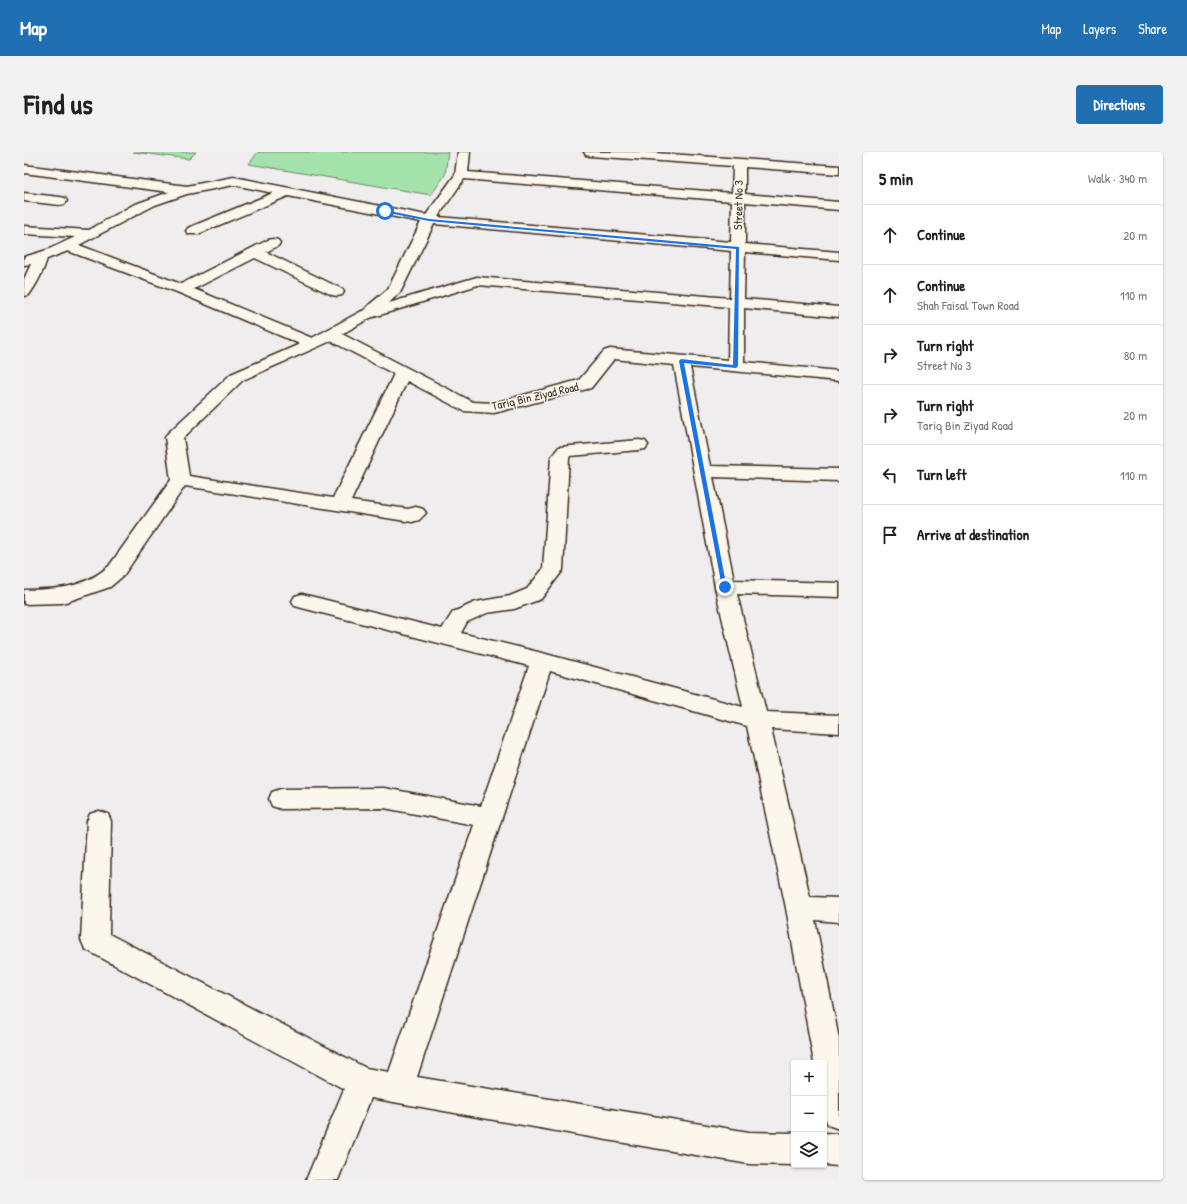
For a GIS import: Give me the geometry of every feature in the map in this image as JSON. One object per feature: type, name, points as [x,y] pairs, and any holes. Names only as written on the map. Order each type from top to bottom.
[{"type":"street","points":[[24,597],[62,596],[102,582],[116,571],[180,480],[174,437],[237,377],[312,344],[365,315],[394,291],[429,220],[461,175],[464,152]]},
{"type":"street","points":[[590,152],[739,164],[839,170]]},
{"type":"street","points":[[820,157],[839,165]]},
{"type":"street","name":"Street No 3","points":[[736,366],[739,164]]},
{"type":"street","points":[[24,169],[187,190]]},
{"type":"street","points":[[461,175],[839,206]]},
{"type":"street","points":[[24,262],[40,258],[68,246],[133,210],[187,190],[234,181],[429,220],[839,256]]},
{"type":"street","points":[[193,231],[288,191]]},
{"type":"street","points":[[24,197],[60,201]]},
{"type":"street","points":[[24,230],[91,234]]},
{"type":"street","points":[[182,289],[273,243]]},
{"type":"street","points":[[68,246],[182,289],[312,344]]},
{"type":"street","points":[[255,252],[337,292]]},
{"type":"street","points":[[24,292],[35,273],[40,258]]},
{"type":"street","points":[[365,315],[477,281],[737,302],[839,312]]},
{"type":"street","name":"Tariq Bin Ziyad Road","points":[[330,334],[470,407],[494,408],[585,384],[610,354],[839,376]]},
{"type":"street","points":[[681,361],[725,587],[757,720],[799,908],[839,1114]]},
{"type":"street","points":[[339,505],[403,372]]},
{"type":"street","points":[[448,638],[460,617],[484,607],[514,602],[534,594],[553,570],[560,457],[565,451],[639,445]]},
{"type":"street","points":[[702,471],[839,475]]},
{"type":"street","points":[[180,480],[412,516],[416,513]]},
{"type":"street","points":[[725,587],[839,590]]},
{"type":"street","points":[[302,601],[542,661],[757,720],[839,724]]},
{"type":"street","points":[[398,1088],[542,661]]},
{"type":"street","points":[[281,799],[384,798],[489,818]]},
{"type":"street","points":[[99,822],[95,940],[362,1082],[749,1148],[791,1149]]},
{"type":"street","points":[[799,908],[839,910]]},
{"type":"street","points":[[322,1180],[362,1082]]},
{"type":"street","points":[[827,1149],[839,1150]]},
{"type":"green space","points":[[133,152],[196,152],[189,159]]},
{"type":"green space","points":[[258,152],[448,152],[445,175],[431,195],[249,164]]},
{"type":"route","points":[[385,211],[429,220],[738,248],[736,366],[681,361],[725,587]]}]
